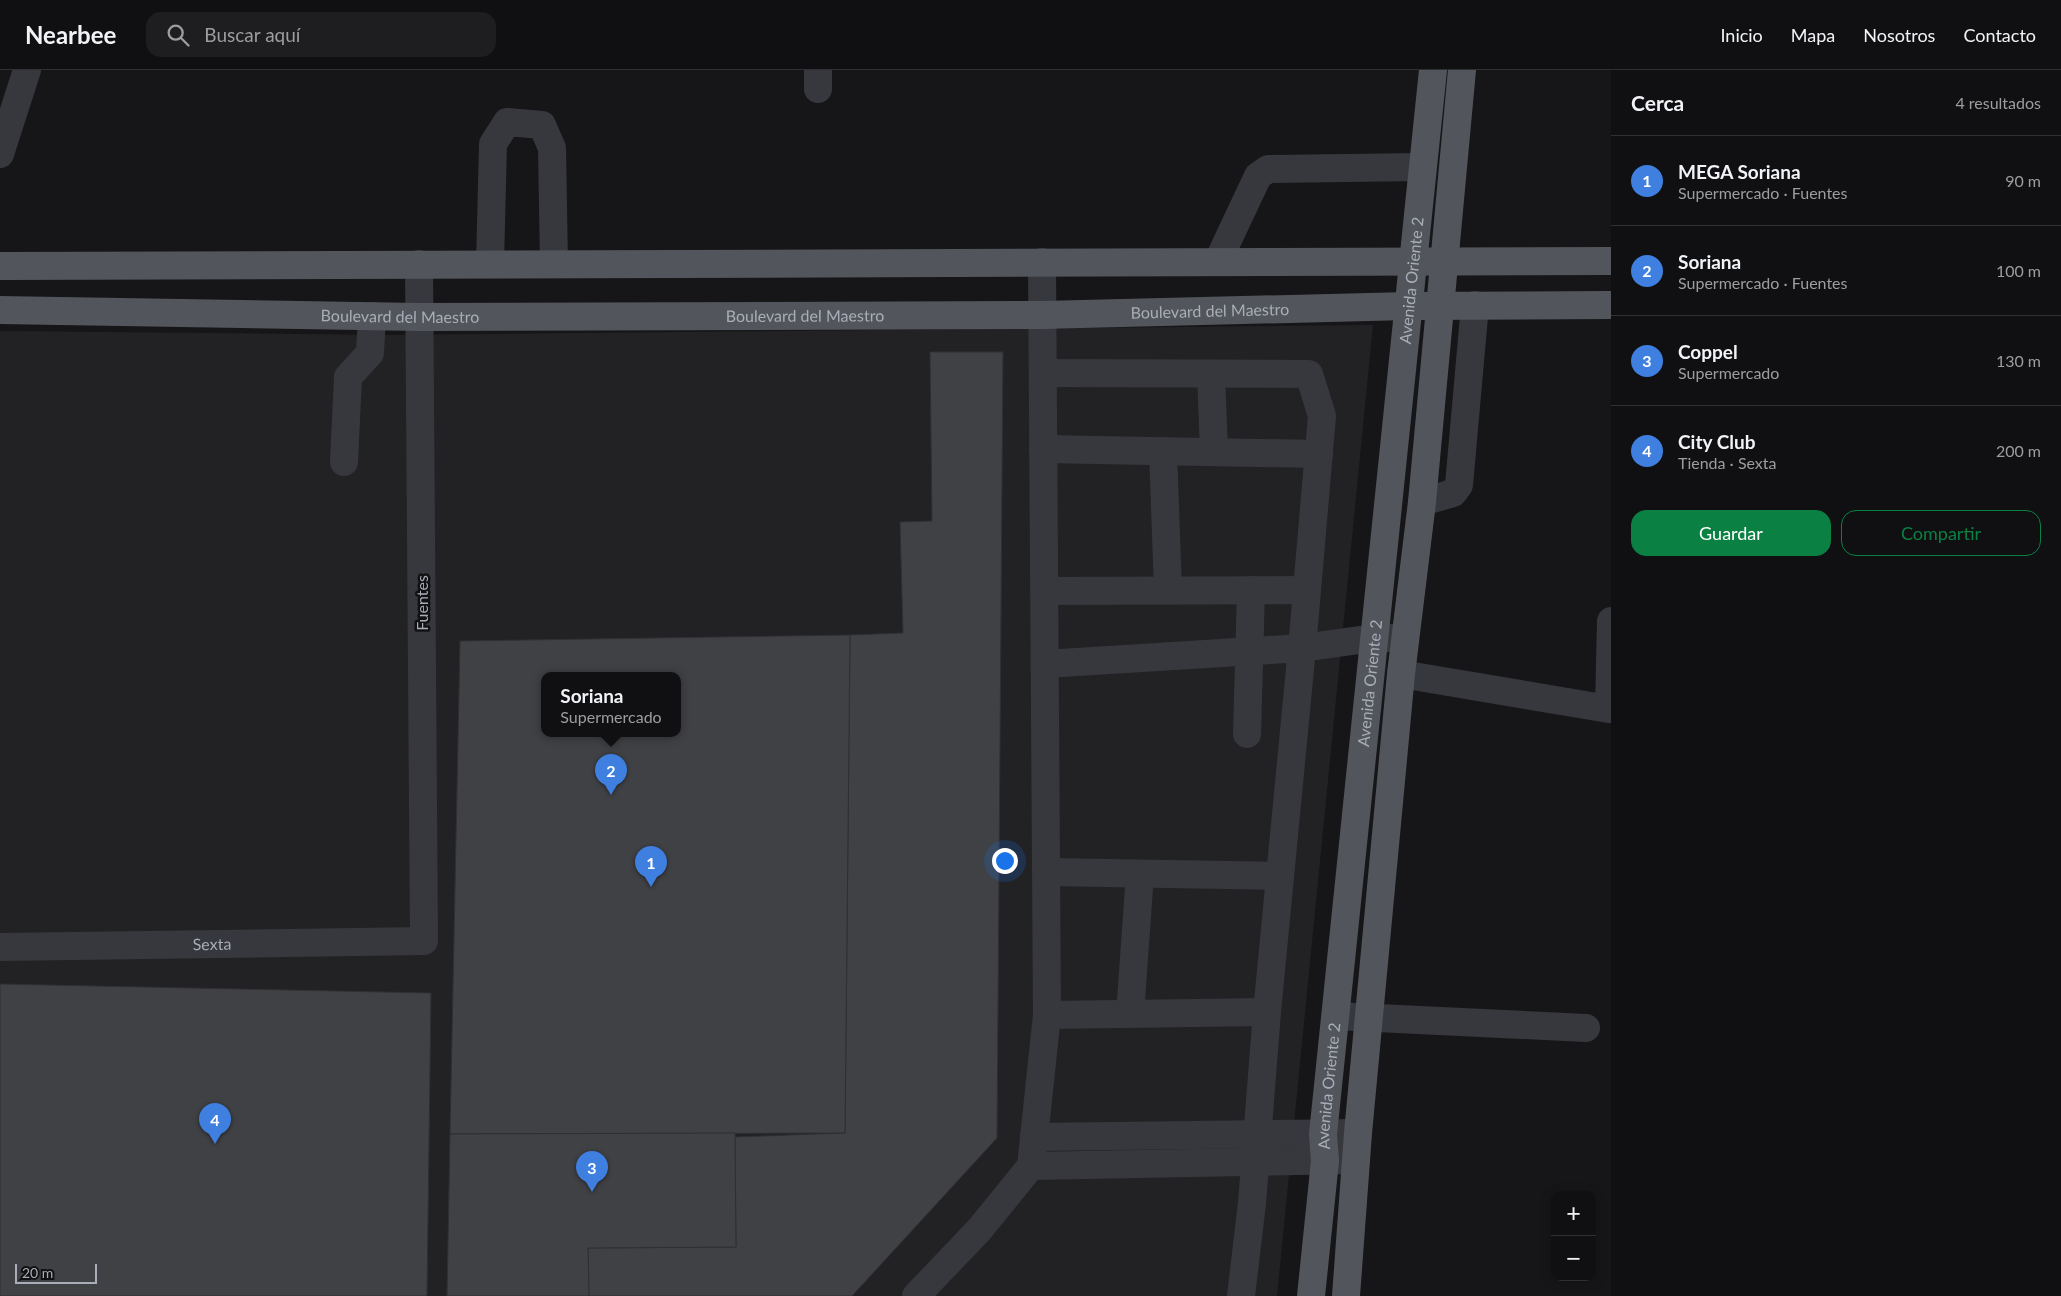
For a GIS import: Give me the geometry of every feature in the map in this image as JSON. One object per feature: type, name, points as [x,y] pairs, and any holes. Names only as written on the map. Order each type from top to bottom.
[{"type":"main road","name":"Avenida Oriente 2","points":[[1311,1296],[1325,1161],[1323,1134],[1433,70]]},
{"type":"main road","name":"Avenida Oriente 2","points":[[1346,1296],[1358,1133],[1404,638],[1422,502],[1462,70]]},
{"type":"main road","points":[[0,266],[1413,260],[1611,261]]},
{"type":"main road","name":"Boulevard del Maestro","points":[[0,310],[372,316],[1042,315],[1408,306],[1611,305]]},
{"type":"street","points":[[0,154],[27,70]]},
{"type":"street","points":[[490,264],[493,144],[507,122],[542,125],[552,148],[554,264]]},
{"type":"street","points":[[1218,261],[1258,176],[1268,169],[1422,167]]},
{"type":"street","points":[[916,1296],[979,1230],[1031,1166],[1047,1015],[1042,262]]},
{"type":"street","name":"Fuentes","points":[[419,264],[424,941]]},
{"type":"street","points":[[1422,502],[1453,494],[1459,485],[1475,305]]},
{"type":"street","points":[[344,462],[348,376],[370,353],[372,316]]},
{"type":"street","points":[[1043,374],[1309,374],[1322,416],[1267,1012],[1252,1204],[1240,1296]]},
{"type":"street","points":[[1211,374],[1214,452]]},
{"type":"street","points":[[1043,449],[1319,454]]},
{"type":"street","points":[[1163,451],[1168,590]]},
{"type":"street","points":[[1044,590],[1307,590]]},
{"type":"street","points":[[1247,734],[1251,590]]},
{"type":"street","points":[[1401,674],[1609,709],[1611,622]]},
{"type":"street","points":[[1046,664],[1302,648],[1374,638],[1404,638]]},
{"type":"street","points":[[1046,872],[1280,876]]},
{"type":"street","points":[[1130,1014],[1140,874]]},
{"type":"street","name":"Sexta","points":[[0,948],[424,941]]},
{"type":"street","points":[[1047,1015],[1267,1012]]},
{"type":"street","points":[[1336,1016],[1586,1028]]},
{"type":"street","points":[[1034,1136],[1358,1133]]},
{"type":"street","points":[[1031,1166],[1356,1160]]},
{"type":"shaded area","points":[[1373,325],[1277,1296],[0,1296],[0,331],[393,335]]},
{"type":"building","points":[[930,352],[1003,352],[997,1138],[852,1296],[589,1296],[588,1248],[736,1247],[735,1137],[845,1133],[850,635],[903,633],[900,522],[932,521]]},
{"type":"building","points":[[850,635],[845,1133],[450,1134],[460,641]]},
{"type":"building","points":[[0,984],[431,993],[427,1296],[0,1296]]},
{"type":"building","points":[[735,1133],[736,1247],[588,1248],[589,1296],[447,1296],[450,1134]]},
{"type":"place","name":"Soriana","points":[[611,795]]},
{"type":"place","name":"MEGA Soriana","points":[[651,887]]},
{"type":"place","name":"City Club","points":[[215,1144]]},
{"type":"place","name":"Coppel","points":[[592,1192]]}]
